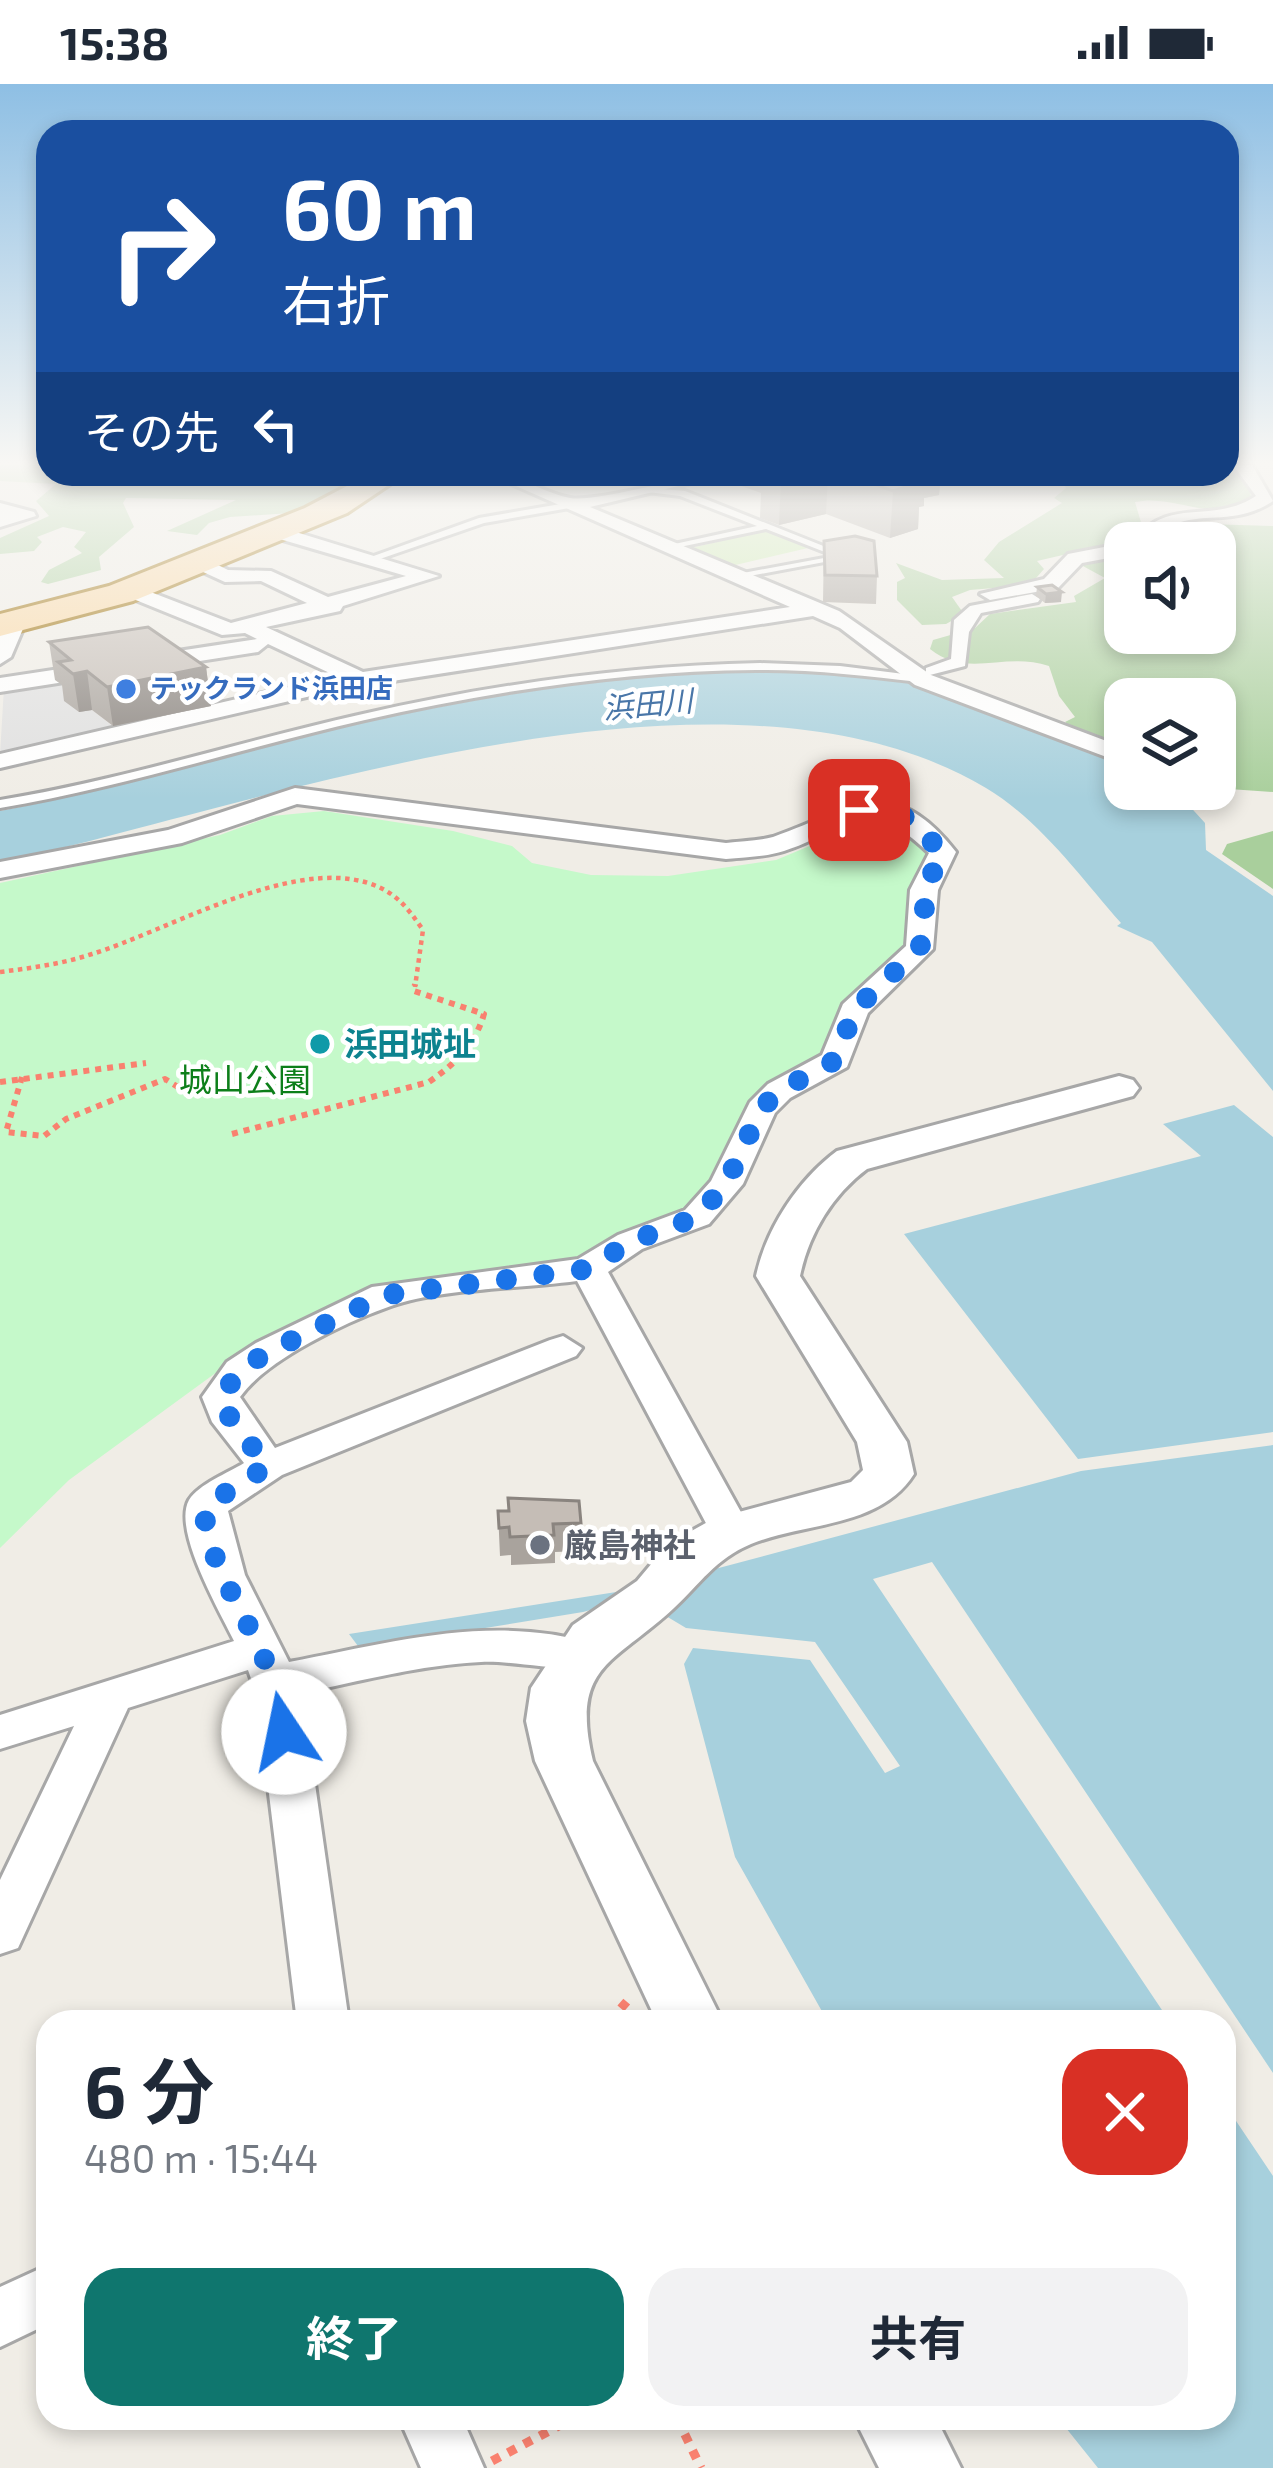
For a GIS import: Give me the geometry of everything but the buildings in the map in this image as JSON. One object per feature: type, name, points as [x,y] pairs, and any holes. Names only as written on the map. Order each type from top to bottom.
[{"type":"main road","points":[[7,625],[162,576]]},
{"type":"street","points":[[268,576],[333,607]]},
{"type":"street","points":[[128,590],[219,630],[252,628],[428,576]]},
{"type":"street","points":[[744,576],[861,629],[926,675],[1104,748]]},
{"type":"street","points":[[991,594],[1051,584],[1058,576]]},
{"type":"street","points":[[926,675],[959,662],[962,624],[976,609],[1032,599]]},
{"type":"street","points":[[0,761],[362,680],[814,610]]},
{"type":"street","points":[[0,657],[7,625]]},
{"type":"street","points":[[252,628],[362,680]]},
{"type":"street","points":[[0,685],[279,642]]},
{"type":"street","points":[[0,870],[154,842],[295,796],[700,850],[776,845],[859,810],[905,817],[944,858],[924,890],[925,934],[919,949],[854,1010],[836,1060],[779,1091],[761,1109],[714,1203],[697,1217],[630,1242],[588,1269],[397,1292],[325,1321],[268,1352],[240,1370],[221,1397],[232,1422],[268,1466]]},
{"type":"street","points":[[685,2010],[564,1761],[556,1705],[578,1655],[656,1594],[687,1557],[730,1532],[850,1501],[883,1485],[890,1474],[882,1442],[778,1276],[784,1247],[828,1178],[870,1152],[1119,1088]]},
{"type":"street","points":[[588,1269],[730,1532]]},
{"type":"street","points":[[321,2010],[270,1664],[205,1524],[207,1505],[268,1466],[563,1348]]},
{"type":"street","points":[[0,1732],[113,1692],[270,1664],[505,1643],[548,1644],[578,1655]]},
{"type":"street","points":[[0,1933],[113,1692]]},
{"type":"street","points":[[0,2318],[36,2299]]},
{"type":"street","points":[[436,2430],[453,2468]]},
{"type":"street","points":[[900,2430],[922,2468]]},
{"type":"lane","points":[[0,804],[94,787],[312,729],[622,671],[772,665],[926,675]]},
{"type":"path","points":[[0,972],[97,953],[153,934],[196,910],[309,880],[333,878],[395,893],[423,930],[414,991],[472,1007],[484,1014],[480,1029],[453,1065],[429,1082],[232,1134]]},
{"type":"path","points":[[0,1082],[146,1063]]},
{"type":"path","points":[[22,1077],[6,1132],[44,1136],[66,1119],[165,1079],[178,1087]]},
{"type":"path","points":[[479,2468],[551,2430]]},
{"type":"path","points":[[683,2430],[701,2468]]},
{"type":"green space","points":[[45,576],[77,576],[48,584],[41,582]]},
{"type":"green space","points":[[904,576],[942,580],[1038,576],[1030,585],[970,590],[952,597],[964,614],[946,624],[922,625],[897,600],[897,582]]},
{"type":"green space","points":[[1236,576],[1273,576],[1273,792],[1236,789],[1236,678],[1104,678],[1104,740],[1083,735],[1065,722],[1075,717],[1059,696],[1049,666],[958,662],[930,649],[933,640],[975,628],[990,614],[1076,602],[1074,596],[1104,579],[1104,654],[1236,654]]},
{"type":"green space","name":"城山公園","points":[[324,811],[453,831],[512,846],[532,863],[591,875],[668,876],[776,860],[812,845],[844,818],[862,815],[893,820],[929,852],[913,927],[899,954],[833,1045],[681,1216],[552,1269],[434,1279],[243,1353],[69,1480],[0,1548],[0,883],[220,835],[272,816]]},
{"type":"green space","points":[[1273,831],[1273,889],[1222,854],[1227,844]]},
{"type":"shaded area","points":[[55,680],[77,698],[66,700],[92,710],[115,728],[0,755],[4,687]]},
{"type":"water","name":"浜田川","points":[[748,669],[871,676],[917,685],[1104,754],[1104,810],[1193,810],[1205,823],[1206,850],[1273,896],[1273,1091],[1152,942],[1117,926],[1121,923],[1025,817],[986,788],[880,744],[761,726],[632,728],[498,744],[364,771],[0,863],[0,811],[420,711],[583,684]]},
{"type":"water","points":[[1234,1105],[1273,1137],[1273,1432],[1078,1459],[904,1234],[1201,1156],[1163,1124]]},
{"type":"water","points":[[1273,1445],[1273,2073],[1236,2018],[1236,2010],[1231,2010],[932,1562],[873,1579],[1162,2010],[821,2010],[735,1857],[684,1664],[693,1648],[810,1660],[885,1773],[900,1766],[815,1642],[686,1628],[666,1616],[702,1576],[715,1569],[1081,1471]]},
{"type":"water","points":[[629,1590],[609,1605],[583,1612],[368,1647],[358,1646],[349,1634]]},
{"type":"water","points":[[1236,2121],[1273,2176],[1273,2468],[1098,2468],[1068,2430],[1236,2430]]},
{"type":"place","name":"テックランド浜田店","points":[[126,689]]},
{"type":"place","name":"浜田城址","points":[[320,1044]]},
{"type":"place","name":"厳島神社","points":[[540,1545]]},
{"type":"route","points":[[284,1732],[280,1696],[264,1648],[208,1539],[205,1524],[207,1505],[268,1466],[225,1409],[221,1397],[227,1383],[268,1352],[385,1295],[588,1269],[630,1242],[697,1217],[714,1203],[761,1109],[779,1091],[836,1060],[854,1010],[907,963],[925,934],[924,890],[943,852],[905,817],[859,810]]}]
